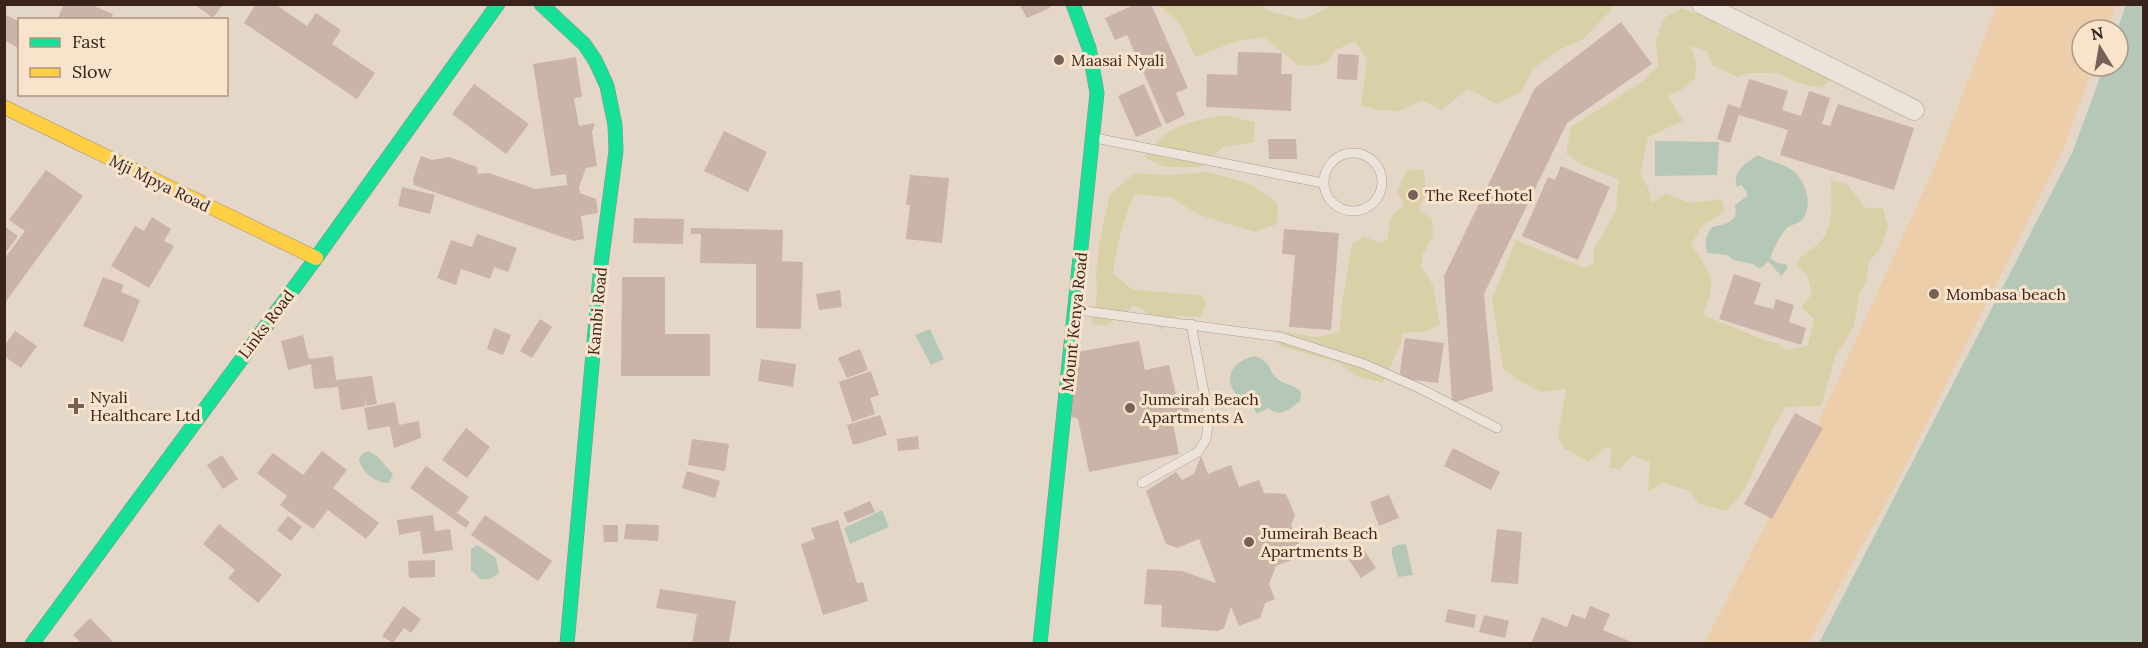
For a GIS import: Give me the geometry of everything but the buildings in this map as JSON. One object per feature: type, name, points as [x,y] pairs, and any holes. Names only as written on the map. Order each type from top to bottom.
[{"type":"main road","name":"Links Road","points":[[32,644],[316,258],[498,4]]},
{"type":"main road","name":"Kambi Road","points":[[541,4],[584,44],[595,60],[606,86],[615,125],[616,151],[602,264],[567,644]]},
{"type":"main road","name":"Mount Kenya Road","points":[[1040,644],[1097,93],[1094,62],[1073,4]]},
{"type":"main road","name":"Mji Mpya Road","points":[[7,115],[316,258]]},
{"type":"street","points":[[1702,4],[1914,110]]},
{"type":"lane","points":[[1093,138],[1323,183]]},
{"type":"lane","points":[[1356,153],[1371,159],[1381,172],[1381,188],[1373,203],[1358,210],[1342,209],[1335,204],[1329,199],[1323,183],[1327,167],[1339,155],[1356,153]]},
{"type":"lane","points":[[1076,310],[1280,337],[1364,364],[1419,388],[1497,428]]},
{"type":"lane","points":[[1142,483],[1198,452],[1206,439],[1207,408],[1191,324]]},
{"type":"shaded area","points":[[1329,4],[1616,5],[1583,39],[1557,51],[1533,69],[1521,92],[1497,104],[1468,89],[1441,110],[1422,100],[1400,111],[1376,110],[1361,105],[1367,60],[1355,41],[1334,51],[1328,62],[1318,65],[1299,66],[1264,37],[1238,41],[1195,57],[1180,24],[1159,5],[1261,5],[1266,10],[1302,20],[1325,9]]},
{"type":"shaded area","points":[[2126,5],[2144,5],[2143,643],[1819,643],[2073,151],[2100,78],[2130,78],[2130,18],[2121,18]]},
{"type":"shaded area","points":[[1682,8],[1707,18],[1731,32],[1753,37],[1831,80],[1822,88],[1799,83],[1777,72],[1737,77],[1712,65],[1707,51],[1691,46],[1696,63],[1695,79],[1668,96],[1683,121],[1648,137],[1640,175],[1648,187],[1652,203],[1666,193],[1690,203],[1721,199],[1725,211],[1702,226],[1691,245],[1710,278],[1710,293],[1703,315],[1767,341],[1778,343],[1786,350],[1808,345],[1814,319],[1801,307],[1812,294],[1807,275],[1796,265],[1819,243],[1828,230],[1831,213],[1831,180],[1847,184],[1866,208],[1883,208],[1888,226],[1881,247],[1868,264],[1867,280],[1859,294],[1854,327],[1836,354],[1821,406],[1786,407],[1773,428],[1745,489],[1726,511],[1699,504],[1690,491],[1663,483],[1648,492],[1650,462],[1632,455],[1620,469],[1609,468],[1612,452],[1608,446],[1588,462],[1563,448],[1558,435],[1566,389],[1541,392],[1503,369],[1492,299],[1516,240],[1585,268],[1594,263],[1593,250],[1616,211],[1618,179],[1582,165],[1566,153],[1571,127],[1643,81],[1658,66],[1656,40],[1664,18]]},
{"type":"shaded area","points":[[1223,115],[1255,122],[1254,142],[1223,147],[1201,167],[1164,167],[1144,157],[1161,138],[1178,127]]},
{"type":"shaded area","points":[[1655,141],[1719,142],[1717,175],[1655,176]]},
{"type":"shaded area","points":[[1758,155],[1792,170],[1801,180],[1807,194],[1806,214],[1800,222],[1786,229],[1770,258],[1777,263],[1786,264],[1788,268],[1781,276],[1768,261],[1763,267],[1758,268],[1753,264],[1733,260],[1728,255],[1708,253],[1705,243],[1712,227],[1733,219],[1736,211],[1735,205],[1747,196],[1747,192],[1741,185],[1737,187],[1736,177],[1741,168]]},
{"type":"shaded area","points":[[1423,169],[1427,192],[1419,209],[1432,219],[1433,237],[1422,255],[1422,268],[1433,285],[1440,325],[1424,332],[1403,333],[1401,343],[1383,383],[1356,376],[1338,362],[1279,346],[1274,330],[1316,337],[1340,332],[1341,309],[1352,244],[1364,236],[1379,243],[1388,239],[1391,220],[1404,206],[1397,190],[1407,171]]},
{"type":"shaded area","points":[[1210,172],[1250,184],[1278,203],[1277,224],[1255,232],[1199,215],[1172,198],[1135,194],[1121,233],[1113,274],[1133,290],[1202,295],[1206,304],[1201,317],[1177,316],[1161,330],[1142,308],[1134,306],[1106,326],[1092,324],[1097,296],[1096,274],[1100,238],[1110,194],[1135,173],[1165,175]]},
{"type":"shaded area","points":[[930,329],[944,359],[931,365],[915,335]]},
{"type":"shaded area","points":[[1255,356],[1268,365],[1275,377],[1301,392],[1300,401],[1284,412],[1272,411],[1268,408],[1257,414],[1251,403],[1235,392],[1230,378],[1232,371],[1237,364]]},
{"type":"shaded area","points":[[368,451],[377,456],[393,474],[389,483],[374,479],[360,464],[359,459],[363,453]]},
{"type":"shaded area","points":[[882,510],[889,527],[850,544],[844,528]]},
{"type":"shaded area","points":[[1406,544],[1413,575],[1398,577],[1392,548]]},
{"type":"shaded area","points":[[477,545],[496,558],[499,573],[490,579],[480,579],[471,570],[471,549]]},
{"type":"sand","name":"Mombasa beach","points":[[1997,5],[2116,5],[2111,18],[2070,18],[2070,78],[2089,78],[2064,148],[1893,490],[1808,643],[1704,644],[1818,423],[1935,166]]},
{"type":"traffic: fast","points":[[32,644],[316,258],[498,4]]},
{"type":"traffic: fast","points":[[541,4],[584,44],[595,60],[607,86],[615,125],[616,151],[601,264],[567,644]]},
{"type":"traffic: fast","points":[[1040,644],[1097,93],[1089,48],[1073,4]]},
{"type":"traffic: slow","points":[[4,107],[316,258]]},
{"type":"place","name":"Maasai Nyali","points":[[1059,60]]},
{"type":"place","name":"The Reef hotel","points":[[1413,195]]},
{"type":"place","name":"Mombasa beach","points":[[1934,294]]},
{"type":"place","name":"Nyali Healthcare Ltd","points":[[76,406]]},
{"type":"place","name":"Jumeirah Beach Apartments A","points":[[1130,408]]},
{"type":"place","name":"Jumeirah Beach Apartments B","points":[[1249,542]]}]
